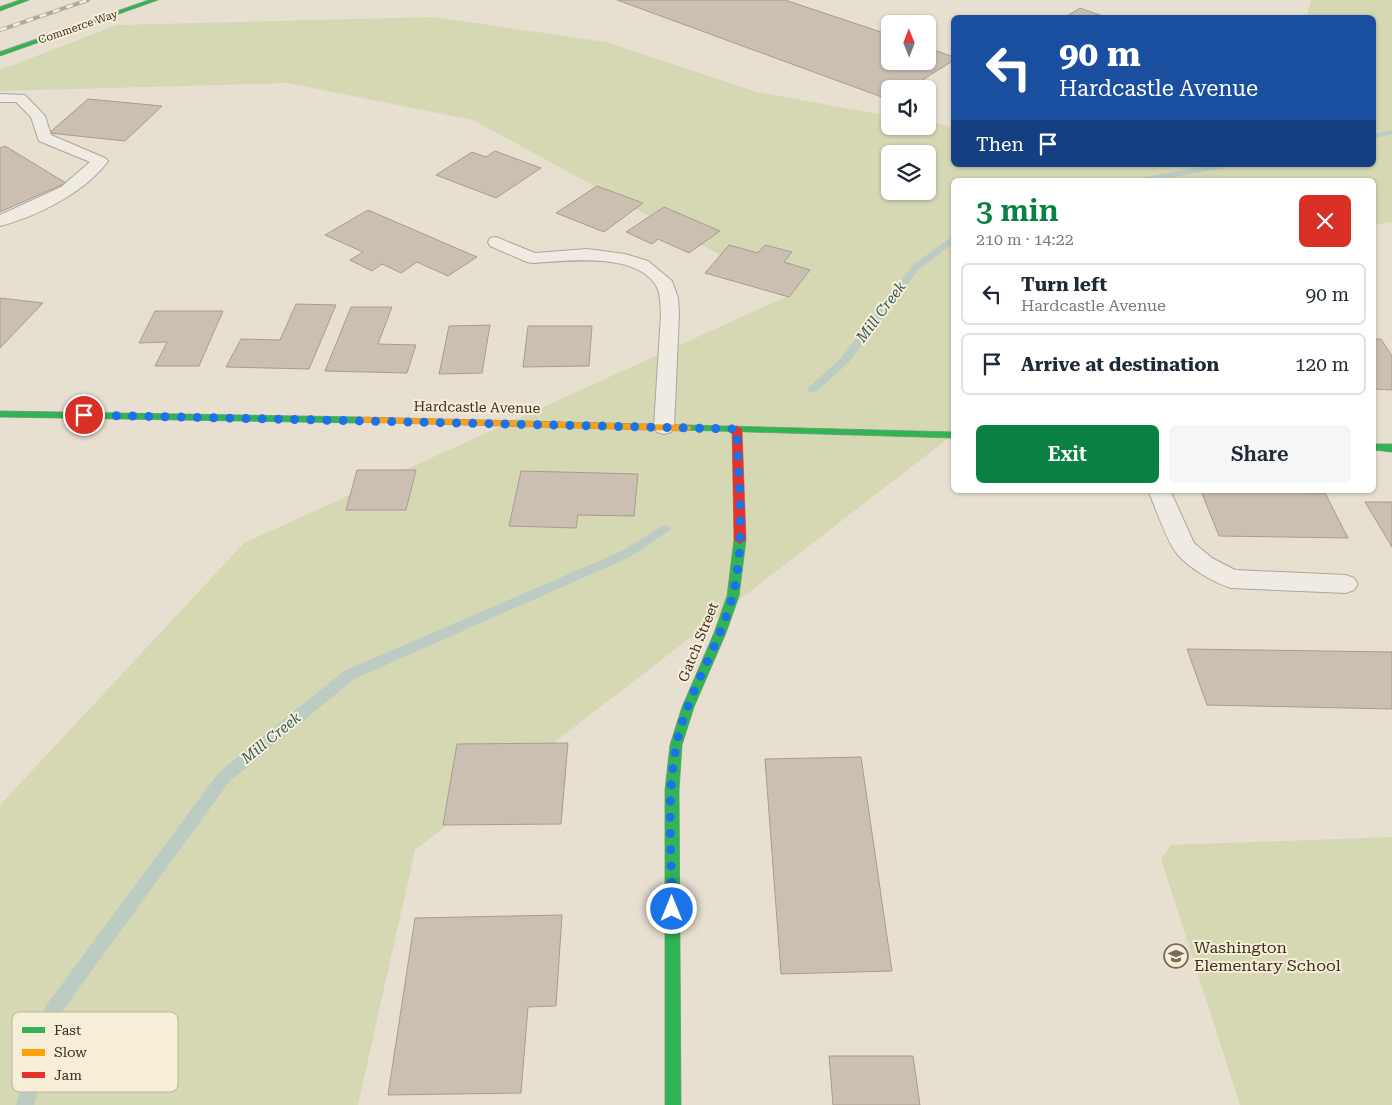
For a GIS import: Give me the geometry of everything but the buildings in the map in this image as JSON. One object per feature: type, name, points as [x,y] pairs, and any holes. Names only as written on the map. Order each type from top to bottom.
[{"type":"street","points":[[0,9],[26,0]]},
{"type":"street","name":"Commerce Way","points":[[0,54],[155,0]]},
{"type":"street","name":"Hardcastle Avenue","points":[[0,414],[664,427],[951,435]]},
{"type":"street","name":"Gatch Street","points":[[673,1105],[672,790],[675,755],[689,704],[723,626],[733,596],[740,562],[737,429]]},
{"type":"street","points":[[1376,447],[1392,448]]},
{"type":"lane","points":[[0,98],[20,98],[38,116],[44,138],[100,161],[86,178],[67,192],[0,221]]},
{"type":"lane","points":[[496,242],[533,258],[587,254],[625,258],[642,265],[663,281],[669,298],[670,314],[664,427]]},
{"type":"lane","points":[[1160,493],[1186,548],[1204,564],[1230,579],[1346,584]]},
{"type":"green space","points":[[1311,0],[1392,0],[1392,222],[1376,225],[1376,178],[951,178],[951,436],[415,850],[358,1105],[0,1105],[0,805],[244,543],[792,294],[473,120],[288,83],[0,91],[0,70],[117,25],[434,17],[606,42],[757,92],[881,114],[881,135],[936,135],[936,124],[951,126],[951,167],[1376,167],[1376,15],[1307,15]]},
{"type":"green space","points":[[1392,837],[1392,1105],[1240,1105],[1161,859],[1171,845]]},
{"type":"waterway","name":"Mill Creek","points":[[1376,136],[1392,132]]},
{"type":"waterway","name":"Mill Creek","points":[[1155,178],[1213,167]]},
{"type":"waterway","name":"Mill Creek","points":[[812,390],[845,360],[916,267],[951,240]]},
{"type":"waterway","name":"Mill Creek","points":[[52,1012],[224,777],[349,675],[626,554],[665,528]]},
{"type":"waterway","name":"Mill Creek","points":[[25,1105],[29,1092]]},
{"type":"railway","points":[[0,30],[88,0]]},
{"type":"traffic: fast","points":[[0,9],[26,0]]},
{"type":"traffic: fast","points":[[0,54],[155,0]]},
{"type":"traffic: fast","points":[[0,414],[359,420]]},
{"type":"traffic: fast","points":[[687,428],[951,435]]},
{"type":"traffic: fast","points":[[1376,447],[1392,448]]},
{"type":"traffic: fast","points":[[673,1105],[672,790],[676,745],[688,707],[720,633],[733,596],[740,540]]},
{"type":"traffic: slow","points":[[359,420],[687,428]]},
{"type":"traffic: jam","points":[[737,429],[740,540]]},
{"type":"place","name":"Washington Elementary School","points":[[1176,956]]},
{"type":"route","points":[[84,415],[737,429],[740,562],[733,596],[723,626],[689,704],[676,746],[672,790],[672,909]]}]
